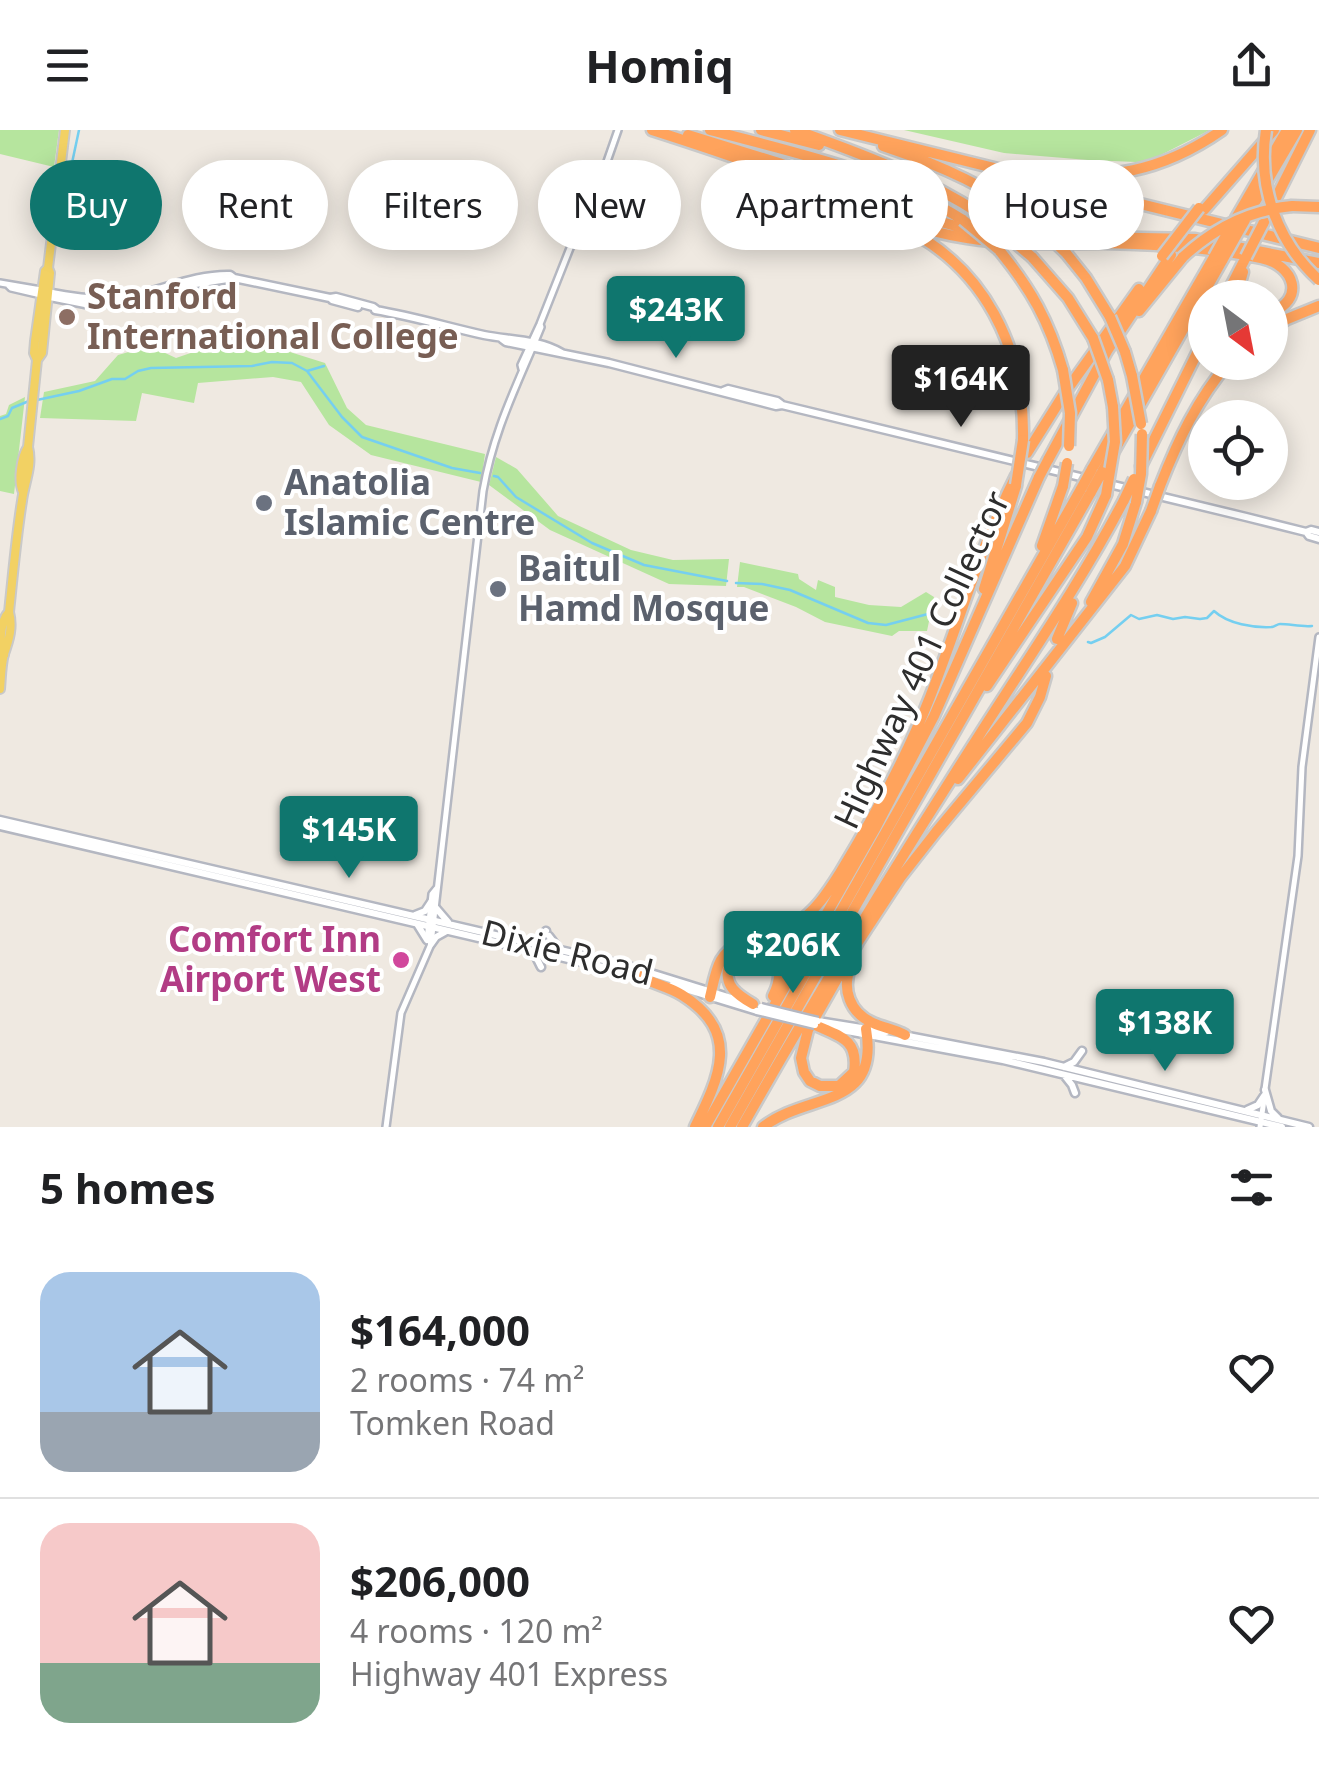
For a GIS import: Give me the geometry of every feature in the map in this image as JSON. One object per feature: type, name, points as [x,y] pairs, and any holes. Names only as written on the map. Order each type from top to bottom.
[{"type":"highway","points":[[652,130],[743,160]]},
{"type":"highway","points":[[671,130],[764,158],[916,215],[963,228],[1016,235],[1195,239],[1319,264]]},
{"type":"highway","points":[[710,130],[876,178],[920,195],[963,220],[999,250],[1031,291],[1045,317],[1063,370],[1070,413],[1068,463],[1039,554],[1009,617]]},
{"type":"highway","points":[[760,130],[859,154]]},
{"type":"highway","points":[[795,130],[923,180],[982,215],[1032,258],[1068,298],[1093,338],[1108,380],[1115,442],[1106,495],[1069,566],[954,732]]},
{"type":"highway","points":[[830,130],[947,169],[1010,204],[1066,253],[1110,318],[1132,376],[1142,429],[1141,474],[1130,501],[1124,544],[1062,640]]},
{"type":"highway","points":[[840,130],[968,161]]},
{"type":"highway","points":[[1144,168],[1196,147],[1222,130]]},
{"type":"highway","points":[[1266,130],[1264,176],[1270,202],[1291,249],[1319,280]]},
{"type":"highway","points":[[711,994],[719,965],[730,950],[803,918],[827,893],[885,794],[918,727],[986,542],[1027,453],[1064,394],[1172,256],[1202,209],[1274,130]]},
{"type":"highway","points":[[730,1127],[1287,130]]},
{"type":"highway","points":[[1240,219],[1296,130]]},
{"type":"highway","points":[[1235,280],[1310,130]]},
{"type":"highway","points":[[1144,204],[1319,248]]},
{"type":"highway","points":[[1172,256],[1260,211],[1319,207]]},
{"type":"highway","points":[[948,235],[1005,243],[1159,245],[1233,253],[1270,260],[1287,270],[1292,280],[1288,298]]},
{"type":"highway","points":[[941,250],[977,286],[1000,326],[1017,374],[1022,406],[1023,440],[1016,481],[1000,543],[960,657]]},
{"type":"highway","name":"Highway 401 Collector","points":[[705,1127],[876,828],[934,716],[1039,478],[1073,412],[1172,256]]},
{"type":"highway","points":[[1240,280],[1243,264]]},
{"type":"highway","points":[[1288,319],[1319,306]]},
{"type":"highway","name":"Highway 401 Collector","points":[[742,1127],[819,992],[1130,501],[1134,479],[1188,371]]},
{"type":"highway","points":[[935,807],[1062,640],[1125,566],[1178,438],[1214,380]]},
{"type":"highway","points":[[718,1127],[1009,617],[1086,490]]},
{"type":"highway","points":[[1062,640],[1064,617],[1106,535]]},
{"type":"highway","points":[[816,1023],[841,1036],[854,1051],[854,1072],[839,1086],[825,1088],[810,1080],[802,1067],[802,1047],[821,1007],[913,860],[1019,735],[1034,710],[1046,676]]},
{"type":"highway","points":[[874,917],[847,975],[846,990],[860,1016],[905,1035]]},
{"type":"highway","points":[[752,1042],[777,988],[780,972],[772,954],[752,947],[734,957],[728,974],[734,990],[757,1008]]},
{"type":"highway","points":[[638,975],[687,998],[711,1020],[718,1033],[720,1069],[695,1127]]},
{"type":"highway","points":[[764,1127],[782,1114],[852,1086],[866,1062],[867,1032]]},
{"type":"main road","points":[[38,360],[34,353],[65,130]]},
{"type":"main road","points":[[47,273],[65,298]]},
{"type":"main road","points":[[44,293],[65,298],[112,299],[200,276],[230,275],[557,349],[562,354],[1319,536]]},
{"type":"main road","points":[[0,689],[4,655],[0,650],[4,617],[9,612],[23,492],[21,476],[42,352],[44,293]]},
{"type":"main road","points":[[45,314],[65,298]]},
{"type":"main road","name":"Dixie Road","points":[[3,823],[449,926],[711,994]]},
{"type":"main road","points":[[434,905],[449,926],[429,945],[415,919],[434,905]]},
{"type":"main road","points":[[541,967],[526,945],[548,934],[560,950]]},
{"type":"main road","name":"Dixie Road","points":[[526,945],[625,965],[816,1023],[1063,1071]]},
{"type":"main road","name":"Dixie Road","points":[[867,1032],[905,1035],[1063,1071],[1242,1114],[1259,1123],[1310,1127]]},
{"type":"main road","points":[[1075,1092],[1063,1071],[1082,1052]]},
{"type":"main road","points":[[1242,1114],[1255,1108],[1265,1093]]},
{"type":"main road","points":[[1265,1093],[1280,1125]]},
{"type":"street","points":[[386,1127],[401,1014],[429,945],[483,491],[496,434],[521,365],[588,214],[618,130]]},
{"type":"street","points":[[4,284],[34,285],[47,273]]},
{"type":"street","points":[[4,284],[44,293]]},
{"type":"street","points":[[27,286],[44,293]]},
{"type":"street","points":[[1259,1123],[1298,856],[1302,766],[1319,637]]},
{"type":"green space","points":[[0,130],[59,130],[55,160],[30,161],[0,154]]},
{"type":"green space","points":[[904,130],[1210,130],[1149,161],[1004,153]]},
{"type":"green space","points":[[217,344],[274,347],[325,363],[347,408],[366,425],[485,454],[481,482],[371,455],[329,425],[301,382],[273,377],[198,383],[194,403],[142,393],[136,421],[40,418],[44,392],[95,381],[118,355],[150,346],[176,358]]},
{"type":"green space","points":[[25,397],[14,494],[0,491],[0,416],[6,414],[9,405]]},
{"type":"green space","points":[[496,457],[517,469],[558,516],[631,550],[673,560],[729,559],[726,586],[669,584],[550,530],[489,485]]},
{"type":"green space","points":[[740,562],[798,574],[799,579],[816,590],[818,580],[835,587],[835,597],[869,605],[901,607],[926,592],[934,597],[927,631],[899,631],[892,636],[825,622],[796,607],[737,587]]},
{"type":"waterway","points":[[73,160],[79,130]]},
{"type":"waterway","points":[[37,400],[112,379],[125,379],[151,368],[292,363],[307,371],[362,437],[452,468],[480,473]]},
{"type":"waterway","points":[[307,371],[324,366]]},
{"type":"waterway","points":[[0,419],[8,416],[12,408],[29,401]]},
{"type":"waterway","points":[[494,476],[516,497],[592,543],[644,565],[727,581]]},
{"type":"waterway","points":[[736,583],[790,590],[868,623],[886,625],[928,614]]},
{"type":"waterway","points":[[1088,642],[1105,637],[1131,615],[1139,619],[1157,615],[1200,619],[1214,611],[1249,626],[1312,626]]},
{"type":"place","name":"Stanford International College","points":[[67,317]]},
{"type":"place","name":"Anatolia Islamic Centre","points":[[264,503]]},
{"type":"place","name":"Baitul Hamd Mosque","points":[[498,589]]},
{"type":"place","name":"Comfort Inn Airport West","points":[[401,960]]}]
